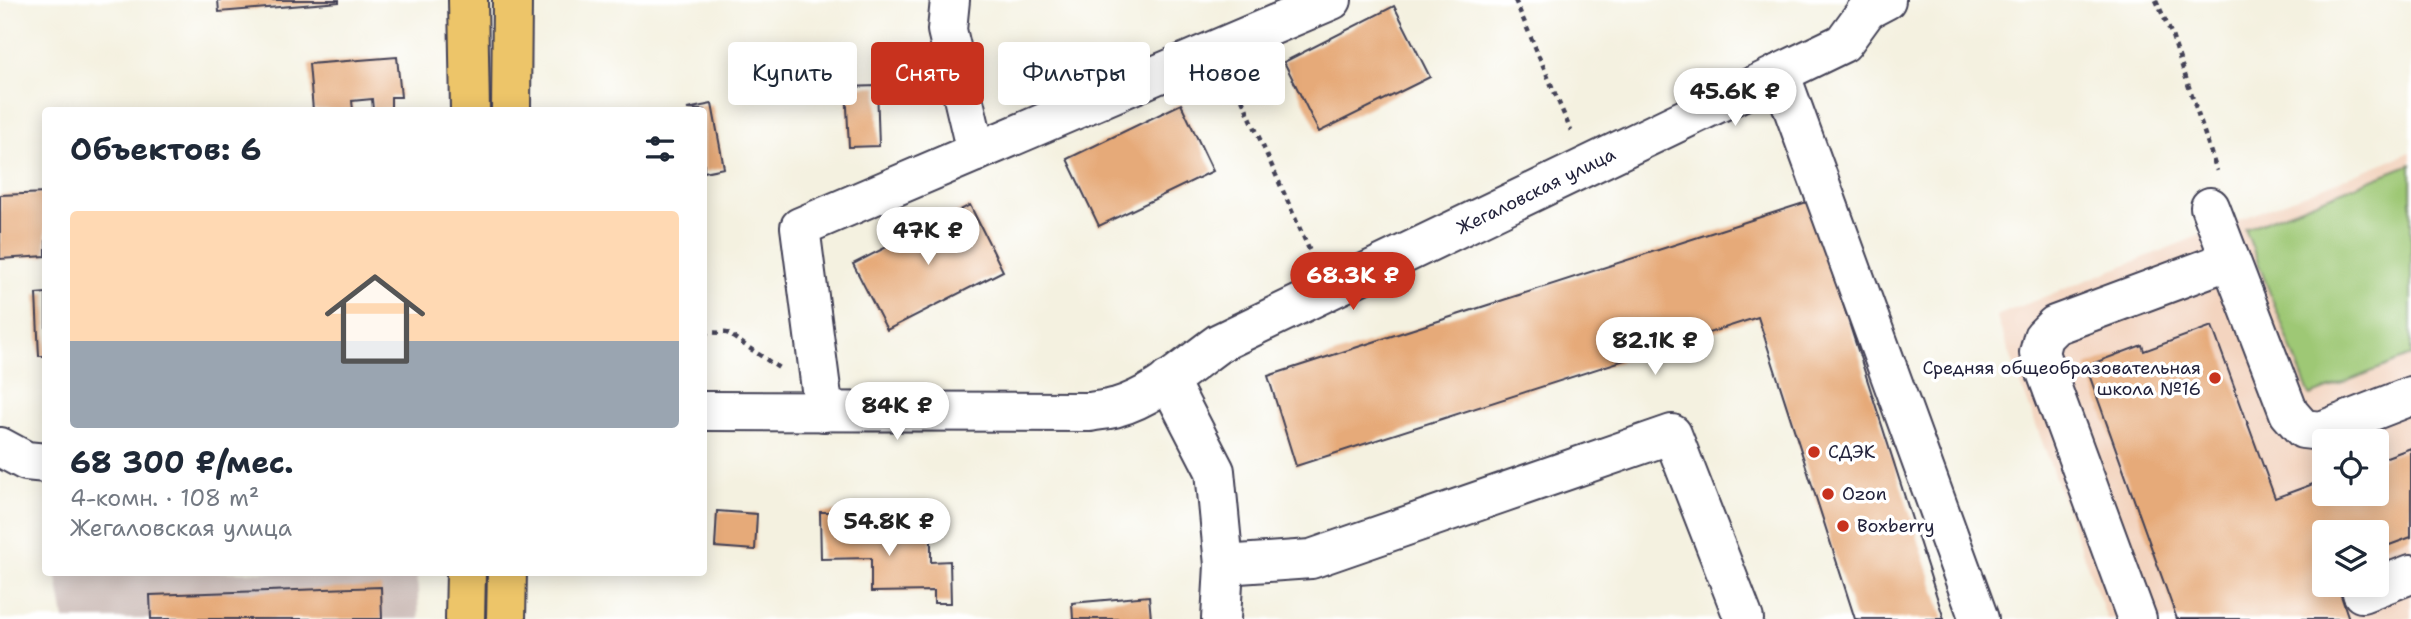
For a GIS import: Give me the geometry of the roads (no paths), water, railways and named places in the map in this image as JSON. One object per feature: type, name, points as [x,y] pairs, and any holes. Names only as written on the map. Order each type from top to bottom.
[{"type":"main road","points":[[468,0],[470,107]]},
{"type":"main road","points":[[510,107],[512,0]]},
{"type":"main road","points":[[465,619],[466,576]]},
{"type":"main road","points":[[506,619],[507,576]]},
{"type":"street","points":[[950,0],[947,30],[976,152]]},
{"type":"street","points":[[823,405],[800,227],[1332,0]]},
{"type":"street","name":"Жегаловская улица","points":[[707,411],[823,405],[1090,412],[1118,407],[1138,399],[1168,380],[1219,343],[1843,43],[1867,10],[1886,0]]},
{"type":"street","points":[[1780,73],[1979,619]]},
{"type":"street","points":[[2214,191],[2230,260],[2289,413],[2303,429],[2321,431],[2411,396]]},
{"type":"street","points":[[2137,619],[2039,353],[2043,337],[2055,325],[2230,260]]},
{"type":"street","points":[[1168,380],[1215,471],[1224,565],[1221,619]]},
{"type":"street","points":[[1224,565],[1311,559],[1672,434],[1744,619]]},
{"type":"street","points":[[0,447],[26,461],[42,463]]},
{"type":"street","points":[[2389,583],[2411,574]]},
{"type":"place","name":"Средняя общеобразовательная школа №16","points":[[2215,378]]},
{"type":"place","name":"СДЭК","points":[[1814,452]]},
{"type":"place","name":"Ozon","points":[[1828,494]]},
{"type":"place","name":"Boxberry","points":[[1843,526]]}]
